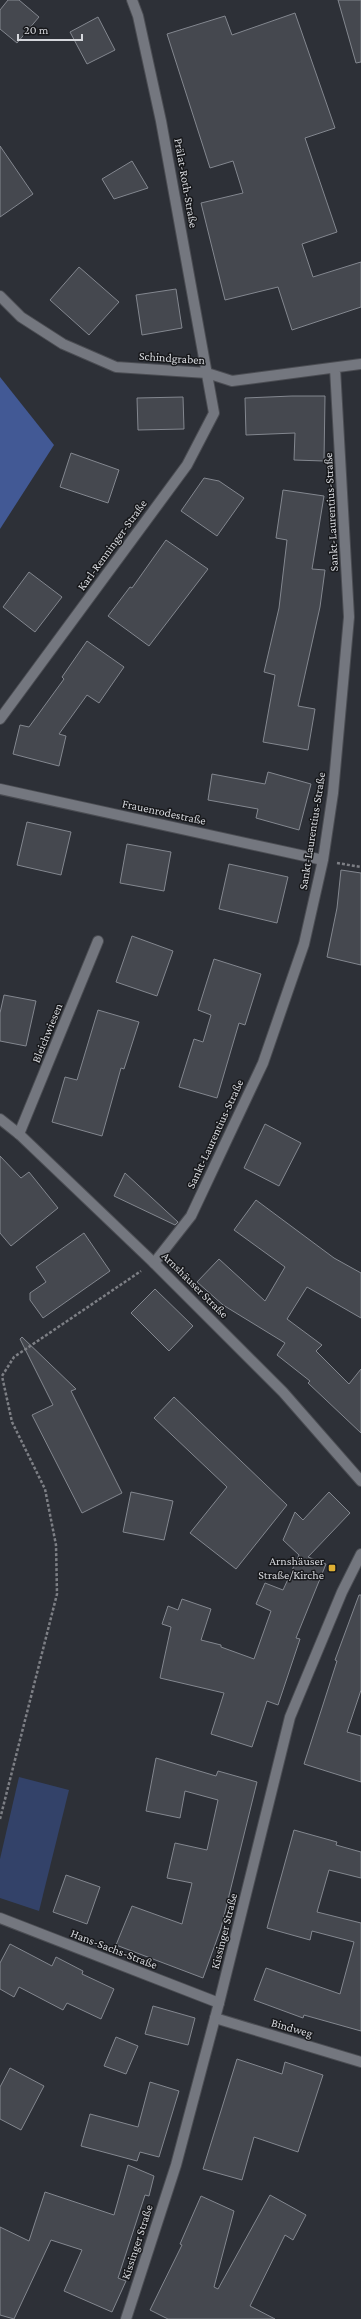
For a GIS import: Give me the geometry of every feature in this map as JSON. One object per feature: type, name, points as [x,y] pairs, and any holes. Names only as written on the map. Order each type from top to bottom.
[{"type":"street","name":"Prälat-Roth-Straße","points":[[132,0],[161,120],[207,373]]},
{"type":"street","name":"Schindgraben","points":[[0,296],[21,317],[63,344],[116,367],[207,373],[232,381],[361,364]]},
{"type":"street","name":"Sankt-Laurentius-Straße","points":[[154,1263],[191,1216],[263,1063],[304,944],[323,860],[333,793],[350,617],[335,368]]},
{"type":"street","name":"Karl-Renninger-Straße","points":[[0,719],[187,466],[214,413],[207,373]]},
{"type":"street","name":"Frauenrodestraße","points":[[0,789],[323,860]]},
{"type":"street","name":"Bleichwiesen","points":[[19,1134],[98,941]]},
{"type":"street","name":"Arnshäuser Straße","points":[[0,1119],[19,1134],[154,1263],[283,1392],[361,1481]]},
{"type":"street","name":"Kissinger Straße","points":[[126,2319],[176,2165],[219,2003],[290,1717],[342,1592],[361,1554]]},
{"type":"street","name":"Hans-Sachs-Straße","points":[[0,1918],[219,2003]]},
{"type":"street","name":"Bindweg","points":[[215,2018],[361,2062]]},
{"type":"path","points":[[323,860],[361,867]]},
{"type":"path","points":[[0,1819],[57,1594],[56,1544],[45,1489],[12,1422],[2,1376],[14,1358],[154,1263]]},
{"type":"shaded area","points":[[0,377],[54,445],[0,529]]},
{"type":"shaded area","points":[[19,1777],[69,1790],[39,1911],[0,1898],[0,1859]]},
{"type":"building","points":[[8,0],[19,0],[39,17],[17,43],[0,29],[0,10]]},
{"type":"building","points":[[338,0],[361,0],[361,62],[356,63]]},
{"type":"building","points":[[295,13],[335,128],[305,138],[337,232],[302,244],[313,277],[361,262],[361,307],[292,330],[278,287],[225,300],[201,203],[243,193],[233,161],[210,168],[167,34],[225,16],[232,35]]},
{"type":"building","points":[[98,17],[115,50],[87,64],[70,32]]},
{"type":"building","points":[[0,146],[33,194],[0,217]]},
{"type":"building","points":[[132,161],[148,188],[114,199],[102,179]]},
{"type":"building","points":[[79,267],[119,302],[89,335],[50,300]]},
{"type":"building","points":[[176,289],[182,328],[142,335],[136,295]]},
{"type":"building","points":[[325,396],[324,461],[294,460],[295,433],[246,435],[245,398]]},
{"type":"building","points":[[183,397],[184,429],[138,430],[137,398]]},
{"type":"building","points":[[71,453],[119,470],[108,503],[60,487]]},
{"type":"building","points":[[204,478],[219,481],[244,498],[217,536],[181,511]]},
{"type":"building","points":[[283,490],[324,496],[312,569],[325,570],[320,607],[298,706],[315,709],[308,750],[263,742],[275,675],[264,672],[279,608],[287,540],[276,538]]},
{"type":"building","points":[[166,540],[208,569],[149,646],[108,616],[130,587],[132,588]]},
{"type":"building","points":[[29,572],[62,597],[35,632],[3,607]]},
{"type":"building","points":[[87,641],[124,667],[99,703],[87,695],[59,734],[66,736],[59,766],[13,754],[20,725],[29,727],[64,679],[62,677]]},
{"type":"building","points":[[268,772],[311,784],[299,830],[256,818],[258,809],[208,800],[212,774],[265,784]]},
{"type":"building","points":[[27,822],[71,832],[61,875],[17,865]]},
{"type":"building","points":[[127,844],[171,852],[164,891],[120,883]]},
{"type":"building","points":[[229,864],[288,877],[277,923],[219,909]]},
{"type":"building","points":[[341,870],[361,873],[361,965],[327,957],[337,908]]},
{"type":"building","points":[[132,936],[173,951],[157,996],[116,982]]},
{"type":"building","points":[[214,959],[261,974],[245,1025],[239,1023],[217,1098],[179,1087],[194,1039],[203,1042],[211,1015],[198,1010]]},
{"type":"building","points":[[4,995],[36,1001],[26,1046],[0,1041],[0,1013]]},
{"type":"building","points":[[98,1010],[139,1022],[124,1069],[121,1068],[102,1136],[52,1122],[65,1077],[77,1080]]},
{"type":"building","points":[[265,1124],[301,1143],[279,1186],[244,1168]]},
{"type":"building","points":[[0,1156],[21,1178],[29,1172],[58,1208],[11,1246],[0,1233]]},
{"type":"building","points":[[125,1173],[178,1222],[175,1225],[114,1196]]},
{"type":"building","points":[[256,1200],[334,1258],[361,1273],[361,1318],[307,1287],[287,1319],[322,1345],[316,1351],[349,1384],[361,1369],[361,1433],[308,1383],[310,1381],[277,1355],[285,1343],[223,1305],[197,1282],[219,1259],[265,1301],[285,1267],[234,1230]]},
{"type":"building","points":[[84,1233],[110,1271],[43,1318],[30,1300],[30,1293],[46,1282],[36,1267]]},
{"type":"building","points":[[155,1289],[193,1326],[169,1351],[131,1313]]},
{"type":"building","points":[[22,1337],[76,1389],[71,1391],[122,1493],[82,1513],[32,1415],[53,1405],[20,1339]]},
{"type":"building","points":[[174,1397],[287,1505],[236,1569],[190,1533],[227,1487],[154,1418]]},
{"type":"building","points":[[131,1492],[173,1501],[164,1540],[123,1532]]},
{"type":"building","points":[[329,1492],[350,1513],[308,1557],[326,1564],[296,1638],[300,1639],[278,1705],[267,1701],[252,1747],[211,1734],[224,1693],[160,1678],[171,1627],[162,1624],[168,1606],[178,1610],[182,1599],[211,1609],[201,1640],[221,1645],[221,1647],[254,1659],[271,1611],[256,1604],[265,1583],[283,1590],[299,1555],[283,1540],[295,1512],[303,1520]]},
{"type":"building","points":[[359,1595],[361,1595],[361,1690],[347,1732],[361,1736],[361,1782],[304,1764],[337,1661],[335,1660]]},
{"type":"building","points":[[156,1758],[216,1776],[218,1771],[257,1782],[221,1928],[203,1978],[116,1945],[132,1906],[182,1924],[192,1883],[167,1878],[175,1843],[207,1850],[218,1800],[185,1791],[180,1818],[146,1811]]},
{"type":"building","points":[[294,1830],[337,1842],[336,1845],[361,1852],[361,1878],[329,1870],[317,1912],[361,1923],[361,2031],[304,2015],[303,2018],[254,2000],[266,1968],[340,1994],[354,1942],[312,1931],[310,1940],[267,1928]]},
{"type":"building","points":[[66,1875],[100,1887],[87,1924],[53,1912]]},
{"type":"building","points":[[10,1944],[52,1966],[56,1957],[83,1971],[82,1974],[114,1989],[101,2019],[67,2003],[63,2010],[19,1987],[14,1997],[0,1989],[0,1963]]},
{"type":"building","points":[[153,2006],[195,2018],[188,2045],[145,2034]]},
{"type":"building","points":[[116,2037],[138,2046],[126,2074],[104,2066]]},
{"type":"building","points":[[237,2059],[282,2074],[285,2062],[323,2075],[298,2152],[254,2137],[242,2180],[203,2169]]},
{"type":"building","points":[[10,2068],[44,2086],[21,2130],[0,2119],[0,2087]]},
{"type":"building","points":[[150,2082],[179,2091],[159,2157],[140,2152],[137,2161],[81,2146],[90,2114],[138,2127]]},
{"type":"building","points":[[128,2165],[154,2176],[149,2196],[145,2195],[118,2278],[126,2281],[112,2312],[64,2291],[82,2250],[51,2240],[14,2319],[0,2315],[0,2227],[29,2241],[45,2192],[114,2215]]},
{"type":"building","points":[[270,2195],[306,2215],[293,2240],[285,2235],[250,2306],[275,2319],[168,2319],[150,2310],[182,2245],[180,2244],[201,2196],[234,2211],[214,2287],[218,2289]]},
{"type":"place","name":"Arnshäuser Straße/Kirche","points":[[332,1568]]}]
